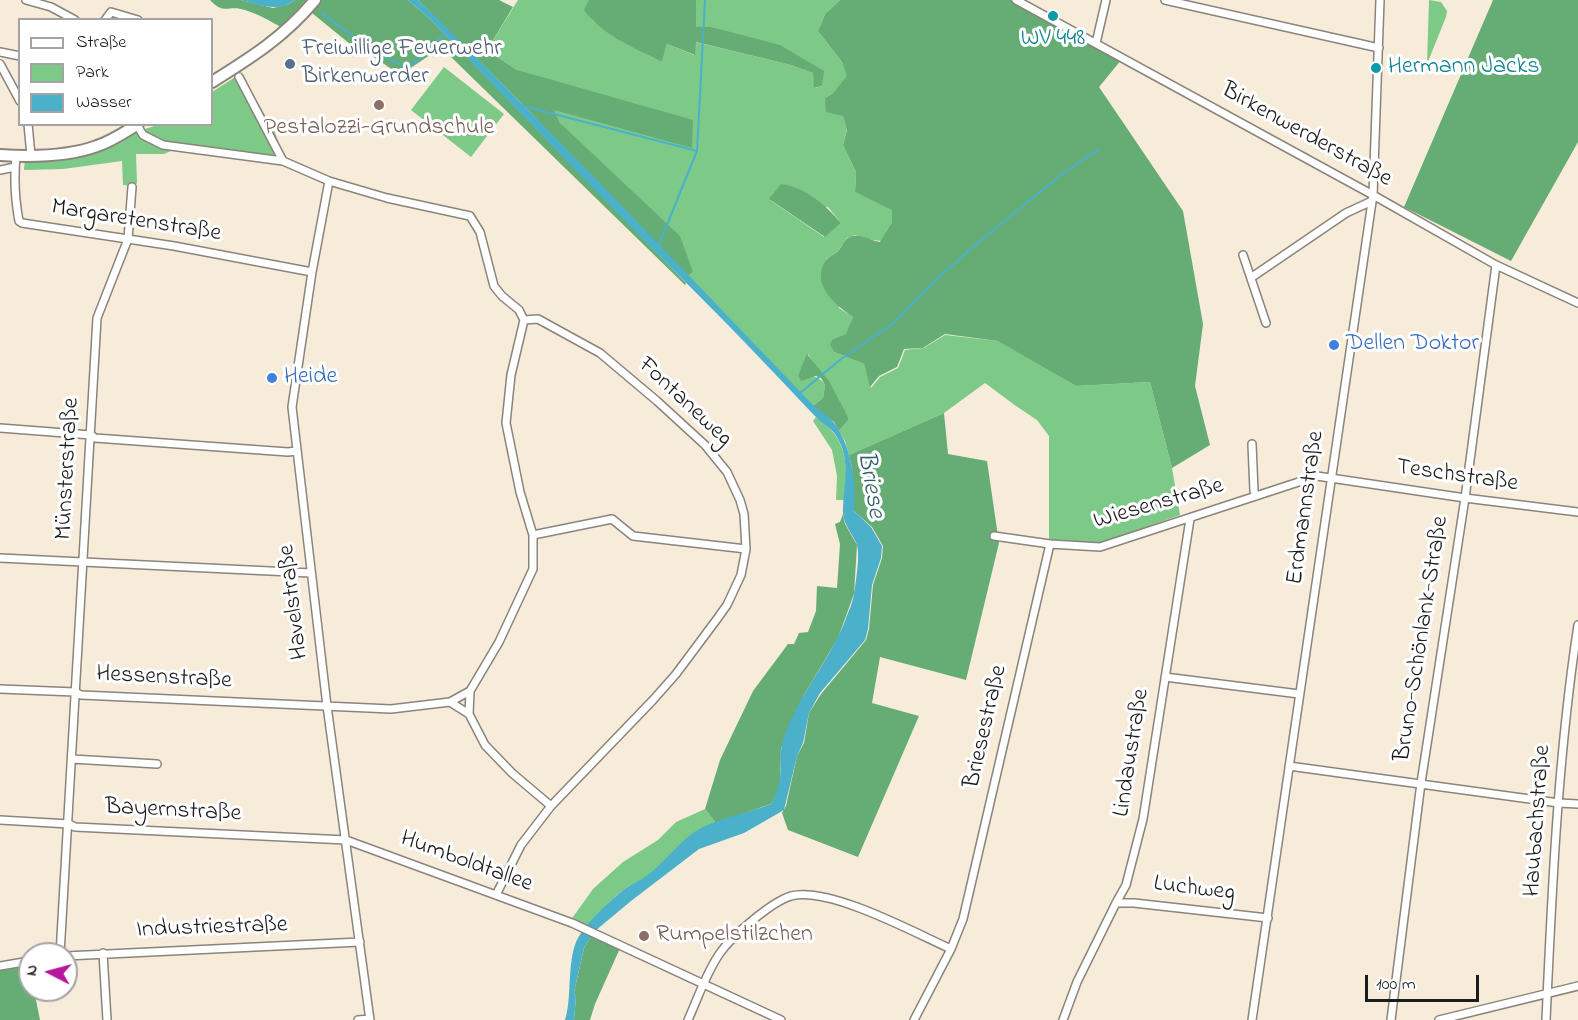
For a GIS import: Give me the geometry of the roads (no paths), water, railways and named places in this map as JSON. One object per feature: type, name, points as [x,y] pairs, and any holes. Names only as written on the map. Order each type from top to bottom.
[{"type":"main road","points":[[213,81],[285,33],[315,0]]},
{"type":"main road","points":[[0,155],[15,161],[32,156],[67,154],[106,143],[133,126]]},
{"type":"street","points":[[26,0],[51,7],[71,18]]},
{"type":"street","name":"Birkenwerderstraße","points":[[1016,0],[1496,265],[1578,303]]},
{"type":"street","points":[[1096,43],[1106,0]]},
{"type":"street","points":[[1165,0],[1379,48]]},
{"type":"street","name":"Erdmannstraße","points":[[1252,1020],[1373,198],[1380,0]]},
{"type":"street","points":[[106,18],[111,12],[131,18]]},
{"type":"street","points":[[0,52],[18,56]]},
{"type":"street","points":[[0,64],[18,97]]},
{"type":"street","points":[[239,76],[283,161]]},
{"type":"street","points":[[28,126],[32,156]]},
{"type":"street","points":[[133,126],[143,135],[163,145],[283,161],[329,181],[387,198],[470,216],[480,232],[494,286],[519,310],[524,320],[511,375],[506,423],[520,492],[533,535],[533,569],[500,642],[470,691],[450,702]]},
{"type":"street","points":[[0,170],[15,161]]},
{"type":"street","name":"Margaretenstraße","points":[[15,161],[18,214],[19,221],[22,223],[174,246],[312,272]]},
{"type":"street","name":"Havelstraße","points":[[329,181],[312,272],[292,407],[327,706],[370,1019]]},
{"type":"street","name":"Münsterstraße","points":[[61,942],[97,318],[128,239],[132,187]]},
{"type":"street","points":[[1252,277],[1346,213],[1373,198]]},
{"type":"street","points":[[1243,255],[1266,323]]},
{"type":"street","name":"Bruno-Schönlank-Straße","points":[[1391,1020],[1421,783],[1465,498],[1496,265]]},
{"type":"street","name":"Fontaneweg","points":[[496,895],[521,845],[550,806],[653,700],[687,660],[727,605],[741,575],[746,549],[744,514],[740,500],[727,472],[705,445],[600,353],[538,318],[524,320]]},
{"type":"street","points":[[0,428],[91,435],[95,438],[296,451]]},
{"type":"street","points":[[1252,444],[1256,496]]},
{"type":"street","name":"Wiesenstraße","points":[[994,536],[1050,544],[1100,547],[1317,476],[1332,478]]},
{"type":"street","name":"Teschstraße","points":[[1332,478],[1578,512]]},
{"type":"street","points":[[533,535],[612,519],[633,536],[746,549]]},
{"type":"street","name":"Lindaustraße","points":[[1063,1020],[1077,982],[1126,885],[1143,819],[1190,519]]},
{"type":"street","name":"Briesestraße","points":[[914,1020],[951,949],[963,919],[1050,544]]},
{"type":"street","points":[[0,558],[311,573]]},
{"type":"street","name":"Haubachstraße","points":[[1546,1020],[1559,803],[1572,663],[1578,625]]},
{"type":"street","points":[[1165,677],[1299,694]]},
{"type":"street","name":"Hessenstraße","points":[[0,689],[75,692],[81,695],[391,709],[450,702]]},
{"type":"street","points":[[470,691],[470,714],[485,746],[550,806]]},
{"type":"street","points":[[450,702],[470,714]]},
{"type":"street","points":[[72,759],[157,764]]},
{"type":"street","points":[[1289,766],[1578,804]]},
{"type":"street","name":"Bayernstraße","points":[[0,820],[69,824],[75,827],[346,840]]},
{"type":"street","name":"Humboldtallee","points":[[346,840],[572,923],[705,984]]},
{"type":"street","points":[[688,1020],[719,954],[740,930],[791,896],[818,896],[845,902],[951,949]]},
{"type":"street","name":"Luchweg","points":[[1116,903],[1268,918]]},
{"type":"street","name":"Industriestraße","points":[[78,955],[360,942]]},
{"type":"street","points":[[103,953],[107,1020]]},
{"type":"street","points":[[0,966],[18,963]]},
{"type":"street","points":[[705,984],[781,1020]]},
{"type":"street","points":[[1439,1020],[1578,986]]},
{"type":"street","points":[[358,1020],[370,1019]]},
{"type":"water","points":[[241,0],[295,0],[275,7]]},
{"type":"water","points":[[408,0],[418,0],[438,19],[600,183],[813,405],[833,421],[841,434],[852,466],[854,511],[871,527],[882,546],[881,558],[872,585],[865,640],[820,693],[809,713],[784,810],[744,833],[699,849],[595,931],[584,948],[574,992],[576,997],[574,1020],[565,1020],[571,961],[576,942],[591,921],[620,893],[649,874],[701,828],[771,804],[776,794],[785,734],[798,705],[838,636],[853,597],[858,549],[843,513],[844,454],[832,430],[812,413],[430,19]]},
{"type":"waterway","points":[[658,247],[697,151],[705,0]]},
{"type":"waterway","points":[[322,13],[366,45],[402,65],[409,65],[419,59],[444,34]]},
{"type":"waterway","points":[[523,106],[697,151]]},
{"type":"waterway","points":[[800,393],[841,359],[895,322],[937,279],[974,246],[1062,174],[1099,149]]},
{"type":"place","name":"WV 448","points":[[1053,16]]},
{"type":"place","name":"Freiwillige Feuerwehr Birkenwerder","points":[[290,64]]},
{"type":"place","name":"Hermann Jacks","points":[[1376,68]]},
{"type":"place","name":"Pestalozzi-Grundschule","points":[[379,105]]},
{"type":"place","name":"Dellen Doktor","points":[[1334,345]]},
{"type":"place","name":"Heide","points":[[272,378]]},
{"type":"place","name":"Rumpelstilzchen","points":[[644,936]]},
{"type":"water label","name":"Briese","points":[[869,485]]}]
